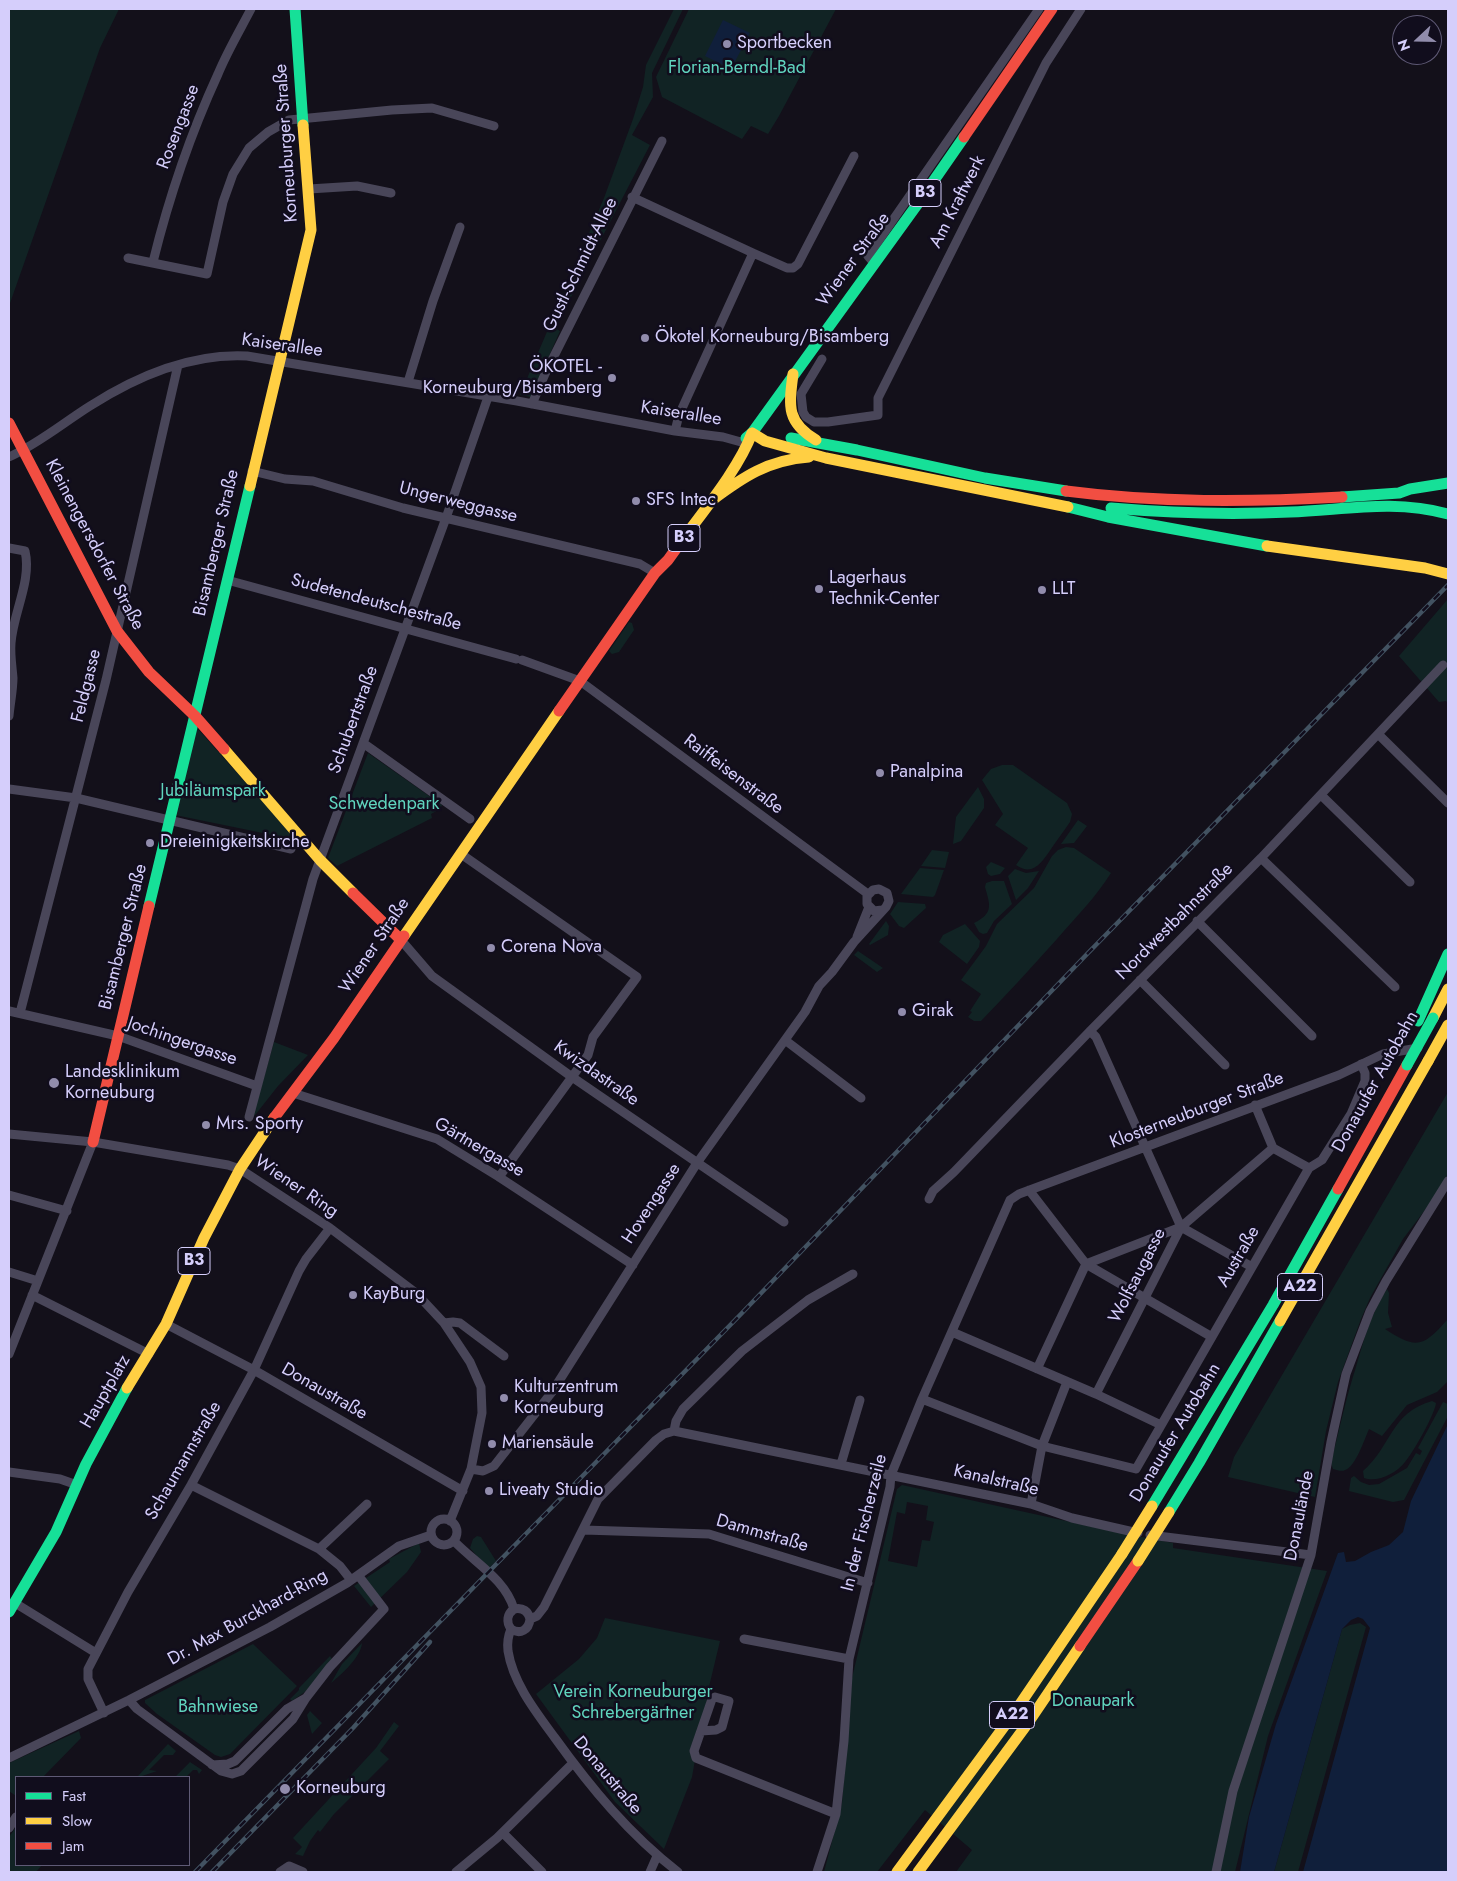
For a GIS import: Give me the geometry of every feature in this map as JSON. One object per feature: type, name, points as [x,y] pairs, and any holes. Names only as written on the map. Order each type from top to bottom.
[{"type":"main road","name":"Korneuburger Straße","points":[[280,362],[311,230],[295,9]]},
{"type":"main road","name":"Wiener Straße","points":[[149,1354],[166,1324],[217,1212],[240,1169],[313,1068],[655,572],[668,560],[711,501],[747,446],[752,432],[874,263],[915,199],[1052,9]]},
{"type":"main road","name":"Bisamberger Straße","points":[[93,1142],[252,471],[280,362]]},
{"type":"main road","points":[[793,374],[789,402],[791,416],[798,428],[820,442]]},
{"type":"main road","name":"Kleinengersdorfer Straße","points":[[9,424],[24,449],[117,630],[149,672],[195,716],[320,860],[401,940]]},
{"type":"main road","name":"Wiener Straße","points":[[655,572],[662,554],[736,441],[752,432]]},
{"type":"main road","points":[[752,432],[820,442],[967,474],[1089,494],[1198,502],[1294,500],[1421,507],[1448,514]]},
{"type":"main road","points":[[752,432],[765,441],[826,458],[1057,504],[1156,526],[1317,553],[1425,568],[1448,574]]},
{"type":"main road","points":[[711,501],[747,474],[773,462],[800,457],[826,458]]},
{"type":"main road","points":[[1057,504],[1165,514],[1257,513],[1344,503],[1448,483]]},
{"type":"main road","points":[[1399,492],[1448,503]]},
{"type":"main road","points":[[1407,1065],[1418,1021],[1448,954]]},
{"type":"main road","name":"Donauufer Autobahn","points":[[896,1872],[1014,1713],[1122,1554],[1268,1313],[1448,989]]},
{"type":"main road","name":"Donauufer Autobahn","points":[[918,1872],[1028,1723],[1169,1512],[1209,1446],[1448,1025]]},
{"type":"main road","name":"Hauptplatz","points":[[77,1485],[89,1457],[116,1406],[149,1354]]},
{"type":"main road","name":"B3","points":[[12,1607],[56,1532],[77,1485]]},
{"type":"street","name":"Rosengasse","points":[[153,262],[173,188],[191,137],[218,72],[251,9]]},
{"type":"street","points":[[915,199],[1039,9]]},
{"type":"street","name":"Am Kraftwerk","points":[[822,359],[801,394],[803,412],[806,417],[814,422],[828,422],[878,415],[878,398],[1046,63],[1081,9]]},
{"type":"street","points":[[128,258],[207,274],[223,202],[233,174],[249,148],[268,132],[289,120],[432,108],[494,126]]},
{"type":"street","name":"Gustl-Schmidt-Allee","points":[[532,404],[632,197],[662,141]]},
{"type":"street","points":[[632,197],[787,268],[793,268],[798,264],[854,156]]},
{"type":"street","points":[[308,189],[357,186],[392,193]]},
{"type":"street","points":[[408,382],[433,301],[460,226]]},
{"type":"street","points":[[676,430],[679,416],[753,253]]},
{"type":"street","name":"Kaiserallee","points":[[9,457],[136,379],[195,360],[229,355],[247,356],[408,382],[736,441]]},
{"type":"street","name":"Feldgasse","points":[[20,1013],[106,680],[178,365]]},
{"type":"street","name":"Schubertstraße","points":[[249,1117],[313,879],[446,518],[488,397]]},
{"type":"street","name":"Ungerweggasse","points":[[252,471],[285,479],[313,481],[403,508],[640,564],[655,572]]},
{"type":"street","points":[[9,548],[26,551],[27,562],[21,605],[14,622],[10,651],[12,682],[9,716]]},
{"type":"street","name":"Sudetendeutschestraße","points":[[227,580],[519,659],[580,681]]},
{"type":"street","name":"Nordwestbahnstraße","points":[[929,1199],[933,1191],[954,1172],[1197,921],[1261,858],[1443,665]]},
{"type":"street","name":"Raiffeisenstraße","points":[[580,681],[868,894]]},
{"type":"street","points":[[1378,734],[1448,803]]},
{"type":"street","points":[[363,743],[470,820]]},
{"type":"street","points":[[9,789],[76,798],[291,849]]},
{"type":"street","points":[[1321,795],[1410,882]]},
{"type":"street","points":[[461,854],[637,977],[593,1037],[588,1055],[499,1177]]},
{"type":"street","points":[[1261,858],[1395,987]]},
{"type":"street","name":"Hovengasse","points":[[471,1469],[482,1471],[494,1466],[552,1392],[697,1163],[805,1012],[819,986],[854,942],[888,904],[887,893],[877,888],[868,894]]},
{"type":"street","points":[[868,894],[866,901],[869,907],[874,911],[882,910]]},
{"type":"street","name":"Hovengasse","points":[[854,942],[869,907]]},
{"type":"street","points":[[1197,921],[1312,1036]]},
{"type":"street","name":"Kwizdastraße","points":[[401,940],[432,976],[572,1077],[784,1222]]},
{"type":"street","points":[[1140,980],[1225,1065]]},
{"type":"street","name":"Jochingergasse","points":[[9,1011],[118,1036],[257,1086]]},
{"type":"street","points":[[1090,1031],[1096,1037],[1181,1227],[1252,1268]]},
{"type":"street","points":[[784,1040],[861,1098]]},
{"type":"street","name":"Klosterneuburger Straße","points":[[1010,1200],[1029,1190],[1339,1075],[1372,1058],[1395,1051],[1448,1044]]},
{"type":"street","name":"Austraße","points":[[1042,1446],[1136,1469],[1309,1168],[1322,1160],[1351,1114],[1365,1082],[1365,1072],[1361,1064]]},
{"type":"street","name":"Gärtnergasse","points":[[294,1093],[437,1139],[633,1264]]},
{"type":"street","points":[[1256,1105],[1273,1148],[1309,1168]]},
{"type":"street","name":"Wiener Ring","points":[[9,1134],[93,1142],[228,1164],[240,1169],[330,1228],[416,1294],[444,1324]]},
{"type":"street","name":"Bisamberger Straße","points":[[38,1281],[93,1142]]},
{"type":"street","name":"Wolfsaugasse","points":[[1096,1394],[1181,1227],[1273,1148]]},
{"type":"street","name":"Donaulände","points":[[1216,1872],[1233,1791],[1312,1555],[1331,1442],[1346,1374],[1370,1311],[1386,1281],[1448,1181]]},
{"type":"street","points":[[1029,1190],[1086,1264],[1212,1336]]},
{"type":"street","points":[[9,1195],[67,1211]]},
{"type":"street","name":"In der Fischerzeile","points":[[817,1872],[836,1814],[844,1741],[849,1659],[890,1487],[891,1474],[1010,1200]]},
{"type":"street","points":[[1037,1369],[1086,1264],[1181,1227]]},
{"type":"street","name":"Schaumannstraße","points":[[104,1713],[88,1679],[88,1669],[254,1370],[298,1271],[330,1228]]},
{"type":"street","points":[[9,1272],[38,1281],[9,1354]]},
{"type":"street","points":[[530,1619],[541,1612],[544,1607],[598,1499],[656,1440],[664,1434],[674,1431],[676,1421],[683,1409],[742,1351],[808,1300],[852,1274]]},
{"type":"street","name":"Hauptplatz","points":[[32,1294],[149,1354]]},
{"type":"street","points":[[431,1534],[434,1541],[442,1546],[449,1545],[457,1536],[457,1529],[450,1521],[471,1469],[482,1413],[481,1387],[470,1362],[444,1324],[460,1323],[504,1356]]},
{"type":"street","name":"Donaustraße","points":[[166,1324],[254,1370],[463,1491]]},
{"type":"street","points":[[952,1332],[1096,1394],[1162,1425]]},
{"type":"street","points":[[1031,1504],[1042,1446],[1067,1382]]},
{"type":"street","points":[[922,1399],[1042,1446]]},
{"type":"street","points":[[840,1464],[860,1400]]},
{"type":"street","name":"Kanalstraße","points":[[674,1431],[1031,1504],[1107,1527],[1168,1539],[1312,1555]]},
{"type":"street","points":[[9,1472],[60,1479],[77,1485]]},
{"type":"street","points":[[129,1700],[137,1709],[212,1764],[228,1764],[235,1761],[287,1709],[306,1698],[330,1668],[384,1609],[354,1577],[319,1549],[191,1485]]},
{"type":"street","points":[[319,1549],[368,1504]]},
{"type":"street","name":"Dr. Max Burckhard-Ring","points":[[9,1758],[104,1713],[270,1627],[354,1577],[399,1546],[431,1534],[432,1527],[436,1522],[443,1519],[450,1521]]},
{"type":"street","name":"Dammstraße","points":[[584,1530],[709,1534],[868,1583]]},
{"type":"street","points":[[454,1541],[500,1584],[511,1598],[514,1610],[523,1610],[528,1613],[530,1619],[528,1627],[524,1631],[518,1632],[511,1628]]},
{"type":"street","points":[[12,1607],[96,1653]]},
{"type":"street","name":"Donaustraße","points":[[514,1610],[507,1622],[511,1628],[508,1649],[515,1674],[536,1711],[573,1763],[610,1808],[657,1856],[678,1872]]},
{"type":"street","points":[[744,1639],[849,1659]]},
{"type":"street","points":[[701,1731],[694,1751],[696,1758],[700,1761],[836,1814]]},
{"type":"street","points":[[456,1872],[503,1833],[573,1763]]},
{"type":"street","points":[[503,1833],[542,1872]]},
{"type":"street","points":[[650,1872],[657,1856]]},
{"type":"street","points":[[280,1872],[289,1866],[299,1871]]},
{"type":"green space","points":[[11,9],[119,9],[100,48],[9,306],[9,12]]},
{"type":"green space","points":[[674,9],[683,9],[652,73],[653,97],[632,135],[650,145],[555,328],[560,331],[531,397],[520,395],[604,198],[633,119],[643,87],[646,65]]},
{"type":"green space","name":"Florian-Berndl-Bad","points":[[689,9],[836,9],[768,134],[751,126],[742,139],[662,97],[656,77]]},
{"type":"green space","points":[[1448,599],[1448,703],[1446,701],[1439,702],[1399,656]]},
{"type":"green space","points":[[629,622],[632,623],[634,630],[619,652],[612,654],[609,651]]},
{"type":"green space","name":"Jubiläumspark","points":[[197,728],[297,840],[175,815]]},
{"type":"green space","name":"Schwedenpark","points":[[368,753],[442,805],[440,809],[431,814],[432,818],[337,866],[328,858]]},
{"type":"green space","points":[[1002,765],[1013,765],[1067,803],[1072,814],[1070,822],[1048,854],[1032,869],[1016,865],[1028,848],[995,825],[1003,814],[982,780],[991,769]]},
{"type":"green space","points":[[978,787],[984,799],[984,808],[961,841],[953,844],[956,817]]},
{"type":"green space","points":[[1078,820],[1087,826],[1074,843],[1061,844]]},
{"type":"green space","points":[[1066,847],[1074,848],[1111,873],[1086,907],[1019,980],[981,1021],[974,1021],[968,1017],[981,994],[961,980],[986,946],[997,924],[1034,888],[1052,856],[1058,850]]},
{"type":"green space","points":[[932,850],[949,852],[945,868],[921,866]]},
{"type":"green space","points":[[991,862],[1005,868],[1000,874],[991,876],[988,874],[986,867]]},
{"type":"green space","points":[[920,868],[944,870],[935,895],[933,897],[901,894]]},
{"type":"green space","points":[[1015,869],[1026,873],[1039,871],[1028,888],[1016,900],[1008,876]]},
{"type":"green space","points":[[1004,881],[1012,904],[994,921],[987,933],[983,934],[979,932],[974,923],[988,912],[989,904],[985,887],[986,883]]},
{"type":"green space","points":[[898,902],[925,904],[926,908],[904,928],[899,926],[890,914]]},
{"type":"green space","points":[[886,921],[889,926],[888,935],[870,945],[869,944]]},
{"type":"green space","points":[[965,924],[980,941],[979,947],[967,964],[939,942],[943,935]]},
{"type":"green space","points":[[858,951],[883,968],[877,972],[854,955]]},
{"type":"green space","points":[[274,1042],[308,1055],[278,1086],[252,1119]]},
{"type":"green space","points":[[1448,1092],[1448,1174],[1428,1206],[1403,1239],[1370,1298],[1361,1319],[1338,1382],[1326,1431],[1315,1497],[1228,1477],[1234,1457]]},
{"type":"green space","points":[[1387,1289],[1389,1293],[1388,1313],[1392,1327],[1385,1329],[1396,1336],[1412,1342],[1426,1340],[1448,1319],[1448,1381],[1437,1392],[1407,1405],[1382,1436],[1369,1429],[1352,1464],[1344,1471],[1339,1471],[1333,1469],[1331,1463],[1346,1403],[1368,1327]]},
{"type":"green space","points":[[1432,1401],[1436,1403],[1435,1408],[1409,1457],[1401,1466],[1386,1476],[1375,1479],[1364,1478],[1363,1471],[1373,1461],[1399,1422],[1418,1406]]},
{"type":"green space","points":[[1443,1402],[1448,1404],[1448,1416],[1404,1500],[1393,1502],[1349,1491],[1351,1478],[1354,1476],[1361,1482],[1369,1485],[1379,1484],[1407,1468],[1416,1453],[1420,1455],[1422,1451],[1418,1448]]},
{"type":"green space","name":"Donaupark","points":[[902,1485],[1173,1543],[1173,1548],[1327,1571],[1268,1736],[1235,1872],[956,1872],[972,1850],[925,1810],[877,1872],[824,1872],[842,1803],[852,1678],[897,1489]],"holes":[[[907,1502],[928,1506],[926,1520],[934,1522],[930,1541],[922,1540],[917,1567],[888,1561],[897,1512],[905,1514]]]},
{"type":"green space","points":[[477,1536],[481,1537],[496,1561],[488,1569],[470,1548],[473,1539]]},
{"type":"green space","points":[[419,1543],[421,1552],[407,1572],[371,1607],[354,1586],[390,1562],[389,1559]]},
{"type":"green space","name":"Verein Korneuburger Schrebergärtner","points":[[605,1618],[720,1641],[706,1707],[690,1750],[695,1760],[692,1777],[664,1849],[615,1802],[536,1694],[579,1659],[597,1638]]},
{"type":"green space","points":[[1360,1623],[1366,1627],[1298,1872],[1274,1872],[1342,1629]]},
{"type":"green space","points":[[362,1643],[354,1660],[331,1683],[342,1664]]},
{"type":"green space","name":"Bahnwiese","points":[[253,1644],[297,1686],[230,1754],[221,1757],[215,1755],[157,1714],[145,1703],[145,1700]]},
{"type":"green space","points":[[330,1656],[332,1659],[306,1691],[292,1701],[290,1699],[299,1688]]},
{"type":"green space","points":[[310,1711],[322,1723],[312,1734],[307,1715]]},
{"type":"green space","points":[[394,1722],[399,1726],[380,1751],[389,1759],[334,1814],[320,1832],[318,1830],[303,1856],[295,1854],[302,1847],[293,1838],[376,1748]]},
{"type":"green space","points":[[79,1731],[81,1738],[44,1776],[15,1776],[15,1795],[9,1791],[9,1763]]},
{"type":"green space","points":[[168,1744],[176,1751],[173,1755],[164,1755],[149,1770],[157,1771],[138,1776]]},
{"type":"green space","points":[[190,1762],[202,1770],[199,1774],[197,1770],[193,1770],[187,1776],[176,1776]]},
{"type":"green space","points":[[15,1828],[15,1866],[41,1866],[36,1872],[9,1872],[9,1837]]},
{"type":"water","name":"Sportbecken","points":[[723,20],[750,33],[731,69],[705,56]]},
{"type":"water","points":[[1448,1424],[1448,1872],[1303,1872],[1370,1628],[1363,1619],[1358,1617],[1351,1620],[1342,1629],[1274,1872],[1240,1872],[1249,1817],[1276,1724],[1338,1553],[1344,1552],[1346,1562],[1355,1561],[1389,1545],[1403,1532],[1411,1501]]},
{"type":"railway","points":[[195,1872],[741,1314],[1089,952],[1448,585]]},
{"type":"railway","points":[[212,1872],[353,1728],[430,1642]]},
{"type":"traffic: fast","points":[[295,9],[303,125]]},
{"type":"traffic: fast","points":[[746,438],[752,433],[964,137]]},
{"type":"traffic: fast","points":[[791,438],[857,450],[985,478],[1066,491]]},
{"type":"traffic: fast","points":[[1342,497],[1399,493],[1410,489],[1448,483]]},
{"type":"traffic: fast","points":[[149,906],[250,486]]},
{"type":"traffic: fast","points":[[1111,508],[1245,513],[1388,506],[1408,507],[1448,514]]},
{"type":"traffic: fast","points":[[1068,507],[1108,517],[1267,546]]},
{"type":"traffic: fast","points":[[1418,1021],[1448,954]]},
{"type":"traffic: fast","points":[[1407,1065],[1433,1018]]},
{"type":"traffic: fast","points":[[1152,1506],[1273,1305],[1338,1189]]},
{"type":"traffic: fast","points":[[1169,1512],[1280,1321]]},
{"type":"traffic: fast","points":[[9,1612],[56,1532],[86,1464],[127,1388]]},
{"type":"traffic: slow","points":[[250,486],[311,230],[303,125]]},
{"type":"traffic: slow","points":[[793,374],[791,404],[794,420],[799,427],[816,440]]},
{"type":"traffic: slow","points":[[683,539],[730,474],[752,433]]},
{"type":"traffic: slow","points":[[752,433],[765,441],[826,458],[1068,507]]},
{"type":"traffic: slow","points":[[711,501],[745,477],[768,466],[809,457]]},
{"type":"traffic: slow","points":[[1267,546],[1425,568],[1448,574]]},
{"type":"traffic: slow","points":[[404,936],[559,711]]},
{"type":"traffic: slow","points":[[224,749],[320,860],[353,893]]},
{"type":"traffic: slow","points":[[1433,1018],[1448,989]]},
{"type":"traffic: slow","points":[[1428,1061],[1448,1025]]},
{"type":"traffic: slow","points":[[1280,1321],[1428,1061]]},
{"type":"traffic: slow","points":[[127,1388],[166,1324],[204,1238],[240,1169],[274,1118]]},
{"type":"traffic: slow","points":[[1122,1554],[1152,1506]]},
{"type":"traffic: slow","points":[[1138,1561],[1169,1512]]},
{"type":"traffic: slow","points":[[897,1872],[1014,1713],[1122,1554]]},
{"type":"traffic: slow","points":[[918,1872],[1028,1723],[1080,1646]]},
{"type":"traffic: jam","points":[[964,137],[1052,9]]},
{"type":"traffic: jam","points":[[9,423],[117,631],[149,672],[195,716],[224,749]]},
{"type":"traffic: jam","points":[[1066,491],[1135,498],[1204,500],[1342,497]]},
{"type":"traffic: jam","points":[[559,711],[655,573],[668,560],[683,539]]},
{"type":"traffic: jam","points":[[353,893],[401,940]]},
{"type":"traffic: jam","points":[[93,1142],[149,906]]},
{"type":"traffic: jam","points":[[274,1118],[334,1038],[404,936]]},
{"type":"traffic: jam","points":[[1338,1189],[1407,1065]]},
{"type":"traffic: jam","points":[[1080,1646],[1138,1561]]},
{"type":"place","name":"Sportbecken","points":[[727,44]]},
{"type":"place","name":"Ökotel Korneuburg/Bisamberg","points":[[645,338]]},
{"type":"place","name":"ÖKOTEL - Korneuburg/Bisamberg","points":[[612,378]]},
{"type":"place","name":"SFS Intec","points":[[636,501]]},
{"type":"place","name":"Lagerhaus Technik-Center","points":[[819,589]]},
{"type":"place","name":"LLT","points":[[1042,590]]},
{"type":"place","name":"Panalpina","points":[[880,773]]},
{"type":"place","name":"Dreieinigkeitskirche","points":[[150,843]]},
{"type":"place","name":"Corena Nova","points":[[491,948]]},
{"type":"place","name":"Girak","points":[[902,1012]]},
{"type":"place","name":"Landesklinikum Korneuburg","points":[[54,1083]]},
{"type":"place","name":"Mrs. Sporty","points":[[206,1125]]},
{"type":"place","name":"KayBurg","points":[[353,1295]]},
{"type":"place","name":"Kulturzentrum Korneuburg","points":[[504,1398]]},
{"type":"place","name":"Mariensäule","points":[[492,1444]]},
{"type":"place","name":"Liveaty Studio","points":[[489,1491]]},
{"type":"place","name":"Korneuburg","points":[[285,1789]]}]
